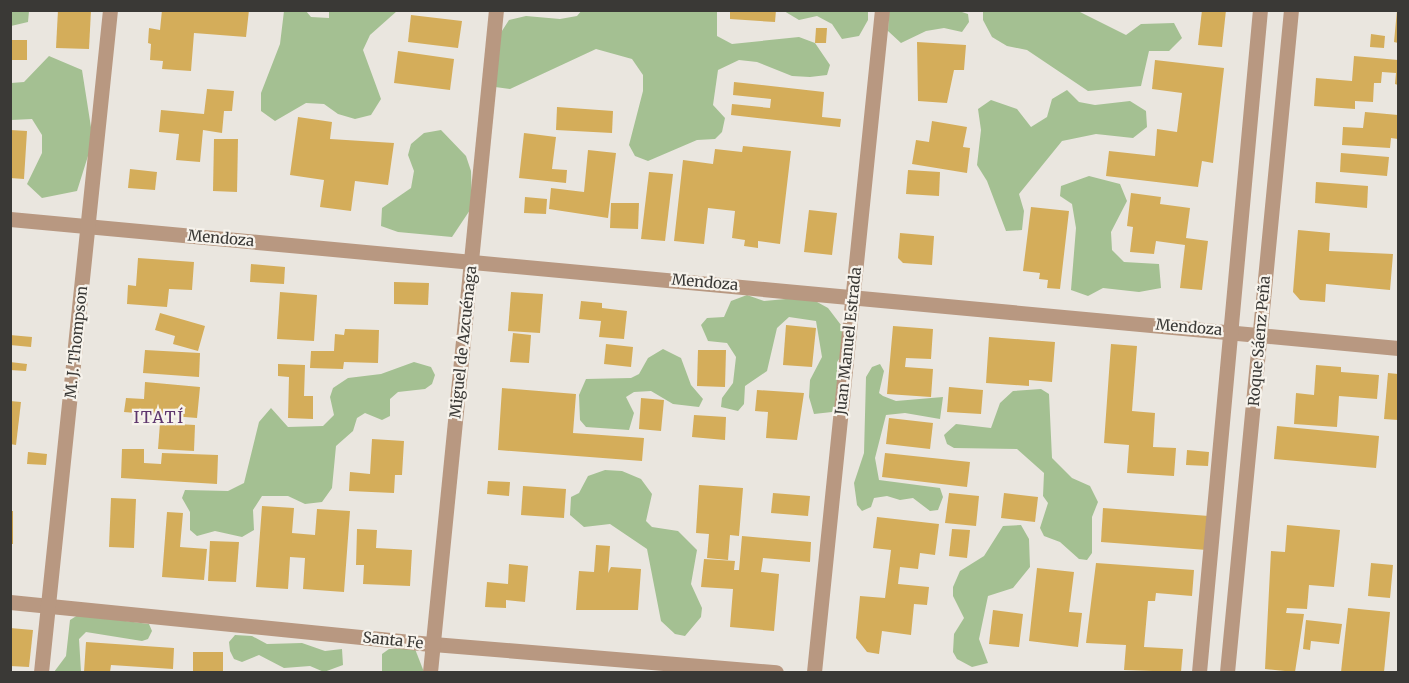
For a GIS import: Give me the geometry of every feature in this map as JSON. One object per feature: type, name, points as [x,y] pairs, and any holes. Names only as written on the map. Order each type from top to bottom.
[{"type":"street","name":"M. J. Thompson","points":[[41,672],[110,10]]},
{"type":"street","name":"Miguel de Azcuénaga","points":[[430,672],[496,10]]},
{"type":"street","name":"Juan Manuel Estrada","points":[[814,672],[882,10]]},
{"type":"street","name":"Roque Sáenz Peña","points":[[1199,672],[1260,10]]},
{"type":"street","name":"Roque Sáenz Peña","points":[[1227,672],[1291,10]]},
{"type":"street","name":"Mendoza","points":[[10,219],[1230,330],[1398,348]]},
{"type":"street","name":"Santa Fe","points":[[10,602],[433,644],[776,672]]},
{"type":"green space","points":[[582,10],[717,11],[717,36],[732,44],[799,37],[815,43],[830,65],[827,75],[810,77],[792,76],[757,62],[739,60],[718,70],[713,105],[725,118],[722,132],[715,139],[697,140],[648,161],[635,156],[629,145],[643,91],[643,75],[632,59],[596,49],[510,89],[495,87],[500,34],[509,20],[526,16],[560,19],[577,16]]},
{"type":"green space","points":[[956,10],[968,14],[969,22],[962,32],[944,28],[926,31],[901,43],[888,31],[889,11]]},
{"type":"green space","points":[[10,11],[29,11],[28,22],[11,26]]},
{"type":"green space","points":[[284,11],[306,11],[311,17],[329,18],[329,11],[397,11],[370,35],[363,50],[381,99],[371,115],[355,119],[338,114],[324,104],[306,103],[275,121],[261,111],[261,93],[280,44]]},
{"type":"green space","points":[[784,11],[868,11],[868,20],[859,36],[842,39],[832,24],[817,16],[799,20]]},
{"type":"green space","points":[[983,11],[1078,11],[1126,35],[1141,24],[1174,23],[1182,38],[1169,51],[1149,51],[1141,86],[1088,91],[1027,50],[1007,46],[992,37],[983,20]]},
{"type":"green space","points":[[49,56],[82,70],[93,140],[77,191],[42,198],[27,184],[42,153],[42,135],[32,119],[11,120],[11,83],[24,82]]},
{"type":"green space","points":[[1067,90],[1079,102],[1095,105],[1130,101],[1146,111],[1147,127],[1133,138],[1096,134],[1062,141],[1019,194],[1024,211],[1022,230],[1006,231],[987,181],[977,165],[981,130],[978,109],[991,100],[1017,109],[1031,127],[1047,117],[1052,99]]},
{"type":"green space","points":[[441,130],[466,156],[471,171],[472,207],[452,237],[398,232],[381,226],[382,208],[411,188],[414,171],[408,155],[411,144],[424,133]]},
{"type":"green space","points":[[1089,176],[1120,184],[1127,201],[1111,232],[1112,250],[1124,262],[1159,264],[1161,288],[1139,292],[1103,288],[1088,296],[1071,290],[1076,228],[1072,204],[1060,196],[1061,186]]},
{"type":"green space","points":[[747,295],[764,301],[808,297],[828,308],[844,329],[842,355],[837,362],[837,405],[832,412],[814,414],[809,397],[810,380],[822,357],[816,321],[789,317],[777,328],[767,371],[745,386],[744,404],[738,411],[721,407],[722,398],[733,383],[736,357],[727,343],[708,341],[701,325],[707,318],[724,317],[731,301]]},
{"type":"green space","points":[[663,349],[681,358],[691,385],[703,399],[699,407],[673,404],[651,391],[634,392],[626,397],[634,413],[629,430],[586,427],[580,420],[579,395],[586,379],[631,378],[639,374],[648,358]]},
{"type":"green space","points":[[414,362],[431,367],[435,375],[432,384],[425,389],[398,392],[390,399],[390,416],[382,420],[365,413],[357,418],[353,431],[336,446],[332,488],[322,502],[305,504],[288,496],[262,496],[253,510],[254,530],[242,537],[215,531],[197,536],[190,530],[190,512],[182,498],[185,490],[228,491],[244,483],[259,422],[271,408],[288,427],[323,426],[334,415],[330,397],[333,388],[348,378],[381,374]]},
{"type":"green space","points":[[880,364],[884,371],[879,393],[883,396],[896,401],[943,397],[940,419],[905,413],[886,415],[875,458],[879,480],[940,488],[943,497],[938,510],[930,511],[913,498],[900,500],[887,496],[874,498],[871,507],[862,511],[857,505],[854,483],[864,453],[866,377],[872,367]]},
{"type":"green space","points":[[1041,389],[1049,394],[1052,458],[1072,478],[1090,486],[1098,502],[1092,517],[1092,553],[1087,560],[1079,559],[1060,542],[1044,536],[1040,528],[1048,503],[1043,496],[1044,473],[1017,449],[954,448],[947,444],[944,435],[956,424],[991,428],[1000,403],[1013,391]]},
{"type":"green space","points":[[605,470],[622,471],[641,479],[652,494],[646,521],[652,527],[678,531],[697,550],[691,584],[702,608],[701,617],[685,636],[675,634],[661,621],[647,549],[610,524],[584,527],[570,515],[571,497],[579,493],[588,476]]},
{"type":"green space","points":[[1021,525],[1029,539],[1030,567],[1013,588],[988,596],[979,639],[988,663],[972,667],[957,659],[953,652],[954,634],[964,618],[953,596],[953,587],[960,571],[984,556],[1003,526]]},
{"type":"green space","points":[[78,615],[149,624],[152,631],[148,639],[142,641],[86,632],[79,639],[81,672],[54,672],[66,656],[70,620]]},
{"type":"green space","points":[[235,635],[252,636],[267,644],[302,643],[325,651],[342,649],[343,665],[324,672],[310,666],[284,668],[259,655],[242,662],[234,659],[230,651],[229,642]]},
{"type":"green space","points":[[389,649],[415,649],[424,672],[382,672],[382,654]]},
{"type":"building","points":[[58,10],[91,10],[89,49],[56,48]]},
{"type":"building","points":[[162,10],[249,10],[246,37],[194,33],[191,71],[162,69],[163,61],[150,60],[151,44],[148,43],[149,28],[160,30]]},
{"type":"building","points":[[730,10],[776,10],[775,22],[730,19]]},
{"type":"building","points":[[1202,10],[1226,10],[1222,47],[1198,45]]},
{"type":"building","points":[[1398,10],[1398,43],[1394,42]]},
{"type":"building","points":[[411,15],[462,21],[458,48],[408,42]]},
{"type":"building","points":[[816,28],[827,28],[826,43],[815,43]]},
{"type":"building","points":[[1371,34],[1385,36],[1384,48],[1370,47]]},
{"type":"building","points":[[10,40],[27,40],[27,60],[10,60]]},
{"type":"building","points":[[917,42],[966,45],[964,70],[954,70],[947,103],[918,101]]},
{"type":"building","points":[[398,51],[454,59],[450,90],[394,83]]},
{"type":"building","points":[[1354,56],[1398,60],[1398,85],[1395,84],[1396,73],[1382,72],[1381,83],[1374,83],[1373,102],[1355,101],[1355,109],[1314,106],[1316,78],[1352,81]]},
{"type":"building","points":[[1155,60],[1224,68],[1213,163],[1202,161],[1198,187],[1106,176],[1109,151],[1155,156],[1157,129],[1177,132],[1182,93],[1152,89]]},
{"type":"building","points":[[734,82],[824,92],[822,117],[841,119],[840,127],[731,115],[732,104],[770,108],[771,99],[733,95]]},
{"type":"building","points":[[207,89],[234,91],[232,111],[224,111],[222,133],[203,130],[200,162],[176,160],[179,134],[159,132],[161,110],[204,114]]},
{"type":"building","points":[[557,107],[613,111],[612,133],[556,130]]},
{"type":"building","points":[[1365,112],[1398,115],[1398,139],[1391,138],[1390,148],[1342,145],[1343,127],[1363,128]]},
{"type":"building","points":[[298,117],[332,122],[330,139],[394,143],[388,185],[355,181],[351,211],[320,207],[324,180],[290,175]]},
{"type":"building","points":[[932,121],[967,127],[963,147],[970,148],[967,173],[912,164],[916,140],[929,142]]},
{"type":"building","points":[[10,130],[27,131],[24,179],[10,178]]},
{"type":"building","points":[[524,133],[556,137],[552,169],[567,170],[566,183],[519,178]]},
{"type":"building","points":[[214,139],[238,139],[237,192],[213,191]]},
{"type":"building","points":[[743,146],[791,151],[780,244],[758,241],[758,248],[744,246],[745,240],[732,238],[735,211],[708,208],[704,244],[674,241],[683,160],[713,164],[715,149],[742,152]]},
{"type":"building","points":[[588,150],[616,153],[608,218],[549,209],[551,188],[584,192]]},
{"type":"building","points":[[1341,153],[1389,157],[1387,176],[1340,172]]},
{"type":"building","points":[[130,169],[157,172],[155,190],[128,188]]},
{"type":"building","points":[[908,170],[940,172],[939,196],[906,194]]},
{"type":"building","points":[[649,172],[673,174],[665,241],[641,239]]},
{"type":"building","points":[[1316,182],[1368,186],[1367,208],[1315,203]]},
{"type":"building","points":[[1131,193],[1161,197],[1160,204],[1190,208],[1186,238],[1208,241],[1202,290],[1180,288],[1185,245],[1156,241],[1154,254],[1130,252],[1133,227],[1127,226]]},
{"type":"building","points":[[525,197],[547,199],[546,214],[524,213]]},
{"type":"building","points":[[611,203],[639,203],[638,229],[610,228]]},
{"type":"building","points":[[1031,207],[1069,211],[1060,289],[1047,288],[1048,280],[1039,279],[1040,273],[1023,271]]},
{"type":"building","points":[[809,210],[837,213],[832,255],[804,252]]},
{"type":"building","points":[[1298,230],[1330,233],[1329,251],[1393,254],[1390,290],[1326,284],[1325,302],[1300,300],[1293,292]]},
{"type":"building","points":[[900,233],[934,236],[932,265],[903,263],[898,258]]},
{"type":"building","points":[[138,258],[194,262],[192,290],[169,289],[167,307],[127,304],[128,285],[136,286]]},
{"type":"building","points":[[251,264],[285,267],[284,284],[250,282]]},
{"type":"building","points":[[394,282],[429,283],[428,305],[394,304]]},
{"type":"building","points":[[280,292],[317,295],[314,341],[277,339]]},
{"type":"building","points":[[511,292],[543,294],[540,333],[508,331]]},
{"type":"building","points":[[581,301],[602,303],[602,308],[627,311],[624,339],[599,337],[601,321],[579,319]]},
{"type":"building","points":[[160,313],[205,326],[198,351],[173,344],[175,336],[155,330]]},
{"type":"building","points":[[786,325],[816,328],[812,367],[783,365]]},
{"type":"building","points":[[893,326],[933,329],[931,359],[906,358],[905,367],[933,369],[931,397],[887,394]]},
{"type":"building","points":[[345,329],[379,330],[378,363],[344,362],[343,369],[310,368],[311,351],[334,351],[335,334],[344,335]]},
{"type":"building","points":[[513,333],[531,335],[529,363],[510,362]]},
{"type":"building","points":[[10,335],[32,337],[31,347],[10,345]]},
{"type":"building","points":[[989,337],[1055,342],[1052,382],[1029,380],[1029,386],[986,383]]},
{"type":"building","points":[[606,344],[633,347],[631,367],[604,364]]},
{"type":"building","points":[[1111,344],[1137,346],[1132,411],[1155,413],[1153,447],[1176,448],[1174,476],[1127,473],[1129,445],[1104,443]]},
{"type":"building","points":[[145,350],[200,353],[199,377],[143,373]]},
{"type":"building","points":[[698,350],[726,350],[725,387],[697,386]]},
{"type":"building","points":[[10,362],[27,364],[26,371],[10,370]]},
{"type":"building","points":[[278,364],[305,365],[304,396],[313,396],[313,419],[288,418],[289,377],[278,376]]},
{"type":"building","points":[[1316,365],[1341,367],[1341,372],[1379,375],[1377,399],[1339,396],[1337,427],[1294,424],[1296,393],[1314,395]]},
{"type":"building","points":[[1388,373],[1398,374],[1398,420],[1384,419]]},
{"type":"building","points":[[145,382],[200,387],[197,418],[124,412],[126,398],[144,399]]},
{"type":"building","points":[[949,387],[983,390],[981,414],[947,412]]},
{"type":"building","points":[[502,388],[576,394],[573,433],[644,438],[642,461],[498,450]]},
{"type":"building","points":[[757,390],[804,393],[797,440],[766,438],[768,412],[755,411]]},
{"type":"building","points":[[641,398],[664,400],[661,431],[639,429]]},
{"type":"building","points":[[10,401],[21,402],[16,445],[10,444]]},
{"type":"building","points":[[694,415],[726,417],[725,440],[692,437]]},
{"type":"building","points":[[889,418],[933,423],[930,449],[886,444]]},
{"type":"building","points":[[160,423],[195,425],[194,451],[158,449]]},
{"type":"building","points":[[1277,426],[1379,436],[1376,468],[1274,459]]},
{"type":"building","points":[[372,439],[404,441],[402,475],[395,475],[394,493],[349,491],[350,472],[370,474]]},
{"type":"building","points":[[122,449],[144,449],[144,463],[161,464],[162,453],[218,455],[217,484],[121,478]]},
{"type":"building","points":[[1187,450],[1209,452],[1208,466],[1186,465]]},
{"type":"building","points":[[28,452],[47,454],[46,465],[27,464]]},
{"type":"building","points":[[885,453],[970,462],[967,487],[882,477]]},
{"type":"building","points":[[488,481],[510,482],[509,496],[487,494]]},
{"type":"building","points":[[699,485],[743,488],[739,536],[730,535],[728,560],[707,558],[709,534],[696,533]]},
{"type":"building","points":[[523,486],[566,489],[564,518],[521,515]]},
{"type":"building","points":[[773,493],[810,496],[808,516],[771,513]]},
{"type":"building","points":[[949,493],[979,496],[976,526],[945,523]]},
{"type":"building","points":[[1004,493],[1038,497],[1035,522],[1001,518]]},
{"type":"building","points":[[111,498],[136,499],[134,548],[109,547]]},
{"type":"building","points":[[262,506],[294,508],[292,533],[315,535],[317,509],[350,511],[344,592],[303,589],[305,558],[290,557],[288,589],[256,587]]},
{"type":"building","points":[[1103,508],[1209,516],[1207,550],[1101,542]]},
{"type":"building","points":[[10,511],[13,511],[13,544],[10,544]]},
{"type":"building","points":[[167,512],[183,513],[180,547],[207,549],[204,580],[162,577]]},
{"type":"building","points":[[877,517],[939,524],[935,555],[920,553],[918,569],[900,567],[898,584],[929,587],[927,605],[914,604],[911,635],[882,631],[879,654],[867,652],[856,638],[860,596],[885,598],[891,550],[873,548]]},
{"type":"building","points":[[1287,525],[1340,530],[1334,587],[1309,585],[1307,609],[1287,608],[1286,613],[1304,614],[1295,672],[1265,669],[1271,551],[1285,552]]},
{"type":"building","points":[[357,529],[377,530],[376,548],[412,550],[410,586],[363,584],[364,565],[356,565]]},
{"type":"building","points":[[952,529],[970,530],[967,558],[949,556]]},
{"type":"building","points":[[742,536],[811,542],[810,562],[763,558],[761,572],[779,574],[774,631],[730,627],[733,589],[701,587],[704,559],[735,561],[734,570],[739,570]]},
{"type":"building","points":[[210,541],[239,542],[236,582],[208,581]]},
{"type":"building","points":[[596,545],[610,546],[608,573],[611,567],[641,569],[638,610],[576,610],[579,571],[594,572]]},
{"type":"building","points":[[1096,563],[1194,570],[1192,596],[1156,593],[1155,601],[1148,601],[1144,647],[1183,649],[1181,672],[1124,670],[1126,645],[1086,643]]},
{"type":"building","points":[[1371,563],[1393,565],[1390,598],[1368,596]]},
{"type":"building","points":[[509,564],[528,566],[525,602],[506,600],[506,608],[485,607],[487,582],[508,584]]},
{"type":"building","points":[[1037,568],[1074,572],[1069,612],[1082,613],[1078,647],[1029,641]]},
{"type":"building","points":[[1348,608],[1390,612],[1384,672],[1341,672]]},
{"type":"building","points":[[993,610],[1023,614],[1019,647],[989,644]]},
{"type":"building","points":[[1306,620],[1342,624],[1339,644],[1311,641],[1310,650],[1303,649]]},
{"type":"building","points":[[10,628],[33,630],[29,667],[10,666]]},
{"type":"building","points":[[86,642],[174,648],[173,669],[111,665],[110,672],[84,672]]},
{"type":"building","points":[[193,652],[223,652],[223,672],[193,672]]},
{"type":"district","name":"ITATÍ","points":[[159,417]]}]
